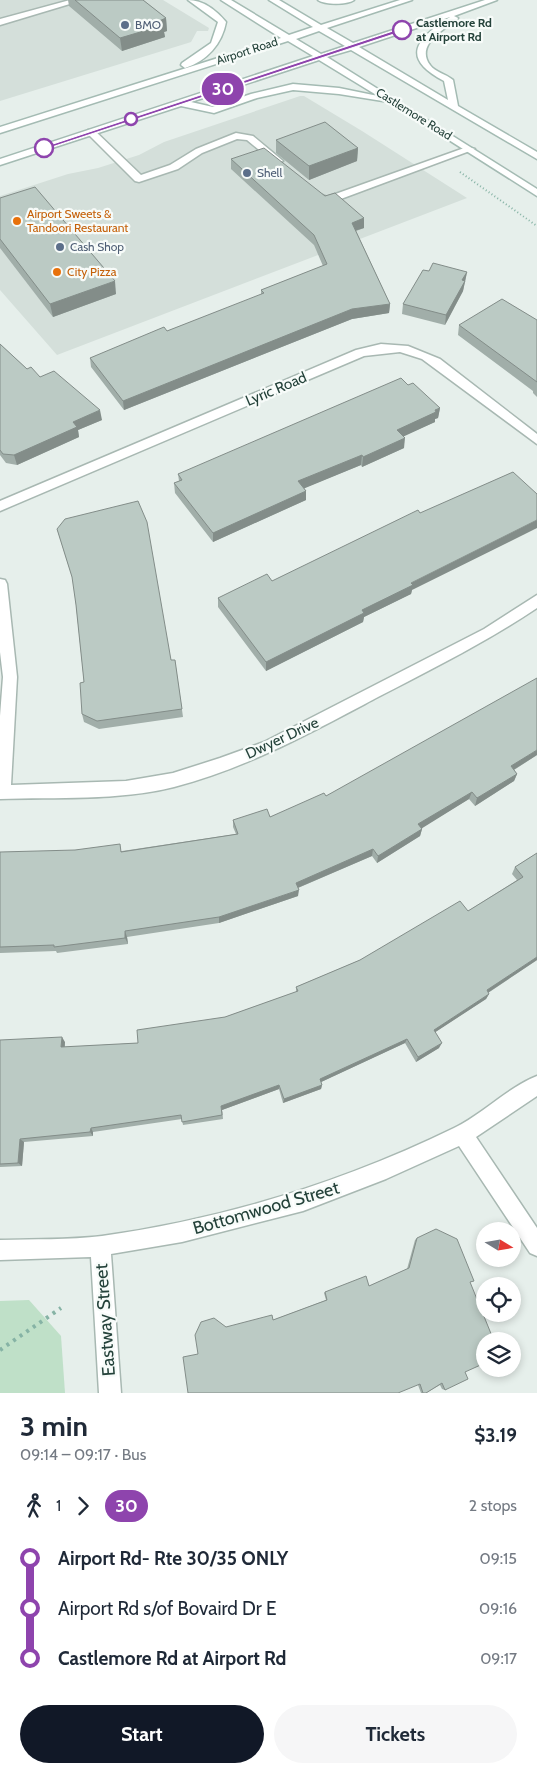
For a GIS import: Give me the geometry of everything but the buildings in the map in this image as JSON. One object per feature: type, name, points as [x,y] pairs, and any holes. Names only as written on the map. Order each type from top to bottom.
[{"type":"main road","points":[[0,22],[79,0]]},
{"type":"main road","points":[[162,78],[213,48],[221,34],[222,22],[213,13],[192,0]]},
{"type":"main road","name":"Castlemore Road","points":[[225,0],[395,102],[537,193]]},
{"type":"main road","name":"Castlemore Road","points":[[272,0],[454,105],[537,156]]},
{"type":"main road","points":[[322,0],[350,0]]},
{"type":"main road","name":"Airport Road","points":[[0,130],[408,0]]},
{"type":"main road","name":"Airport Road","points":[[0,162],[493,0]]},
{"type":"main road","points":[[454,105],[448,80],[426,66],[421,54],[423,44],[438,29],[470,7]]},
{"type":"main road","points":[[181,103],[214,110],[254,96],[293,87],[339,91],[395,102]]},
{"type":"main road","points":[[91,132],[139,179],[174,167],[199,151],[236,136],[250,138],[288,170]]},
{"type":"main road","points":[[311,188],[326,201],[470,149]]},
{"type":"main road","name":"Lyric Road","points":[[0,506],[351,357],[381,347],[400,347],[418,351],[436,362],[537,440]]},
{"type":"main road","points":[[0,584],[10,677],[1,792]]},
{"type":"main road","name":"Dwyer Drive","points":[[1,792],[126,788],[173,780],[220,765],[270,747],[489,633],[537,601]]},
{"type":"main road","name":"Bottomwood Street","points":[[0,1250],[100,1246],[182,1232],[303,1201],[379,1172],[463,1134],[537,1085]]},
{"type":"main road","points":[[463,1134],[537,1246]]},
{"type":"main road","name":"Eastway Street","points":[[100,1246],[110,1393]]},
{"type":"path","points":[[0,1350],[61,1308]]},
{"type":"shaded area","points":[[0,0],[163,0],[209,28],[208,31],[197,31],[191,42],[0,101]]},
{"type":"shaded area","points":[[304,96],[362,131],[467,198],[57,355],[0,290],[0,196],[68,174],[98,168],[139,155],[164,142]]},
{"type":"green space","points":[[29,1300],[61,1336],[65,1393],[0,1393],[0,1301]]},
{"type":"bus line","name":"30","points":[[44,148],[402,30]]},
{"type":"place","name":"BMO","points":[[125,25]]},
{"type":"place","name":"Castlemore Rd at Airport Rd","points":[[402,30]]},
{"type":"place","name":"Shell","points":[[247,173]]},
{"type":"place","name":"Airport Sweets & Tandoori Restaurant","points":[[17,221]]},
{"type":"place","name":"Cash Shop","points":[[60,247]]},
{"type":"place","name":"City Pizza","points":[[57,272]]}]
